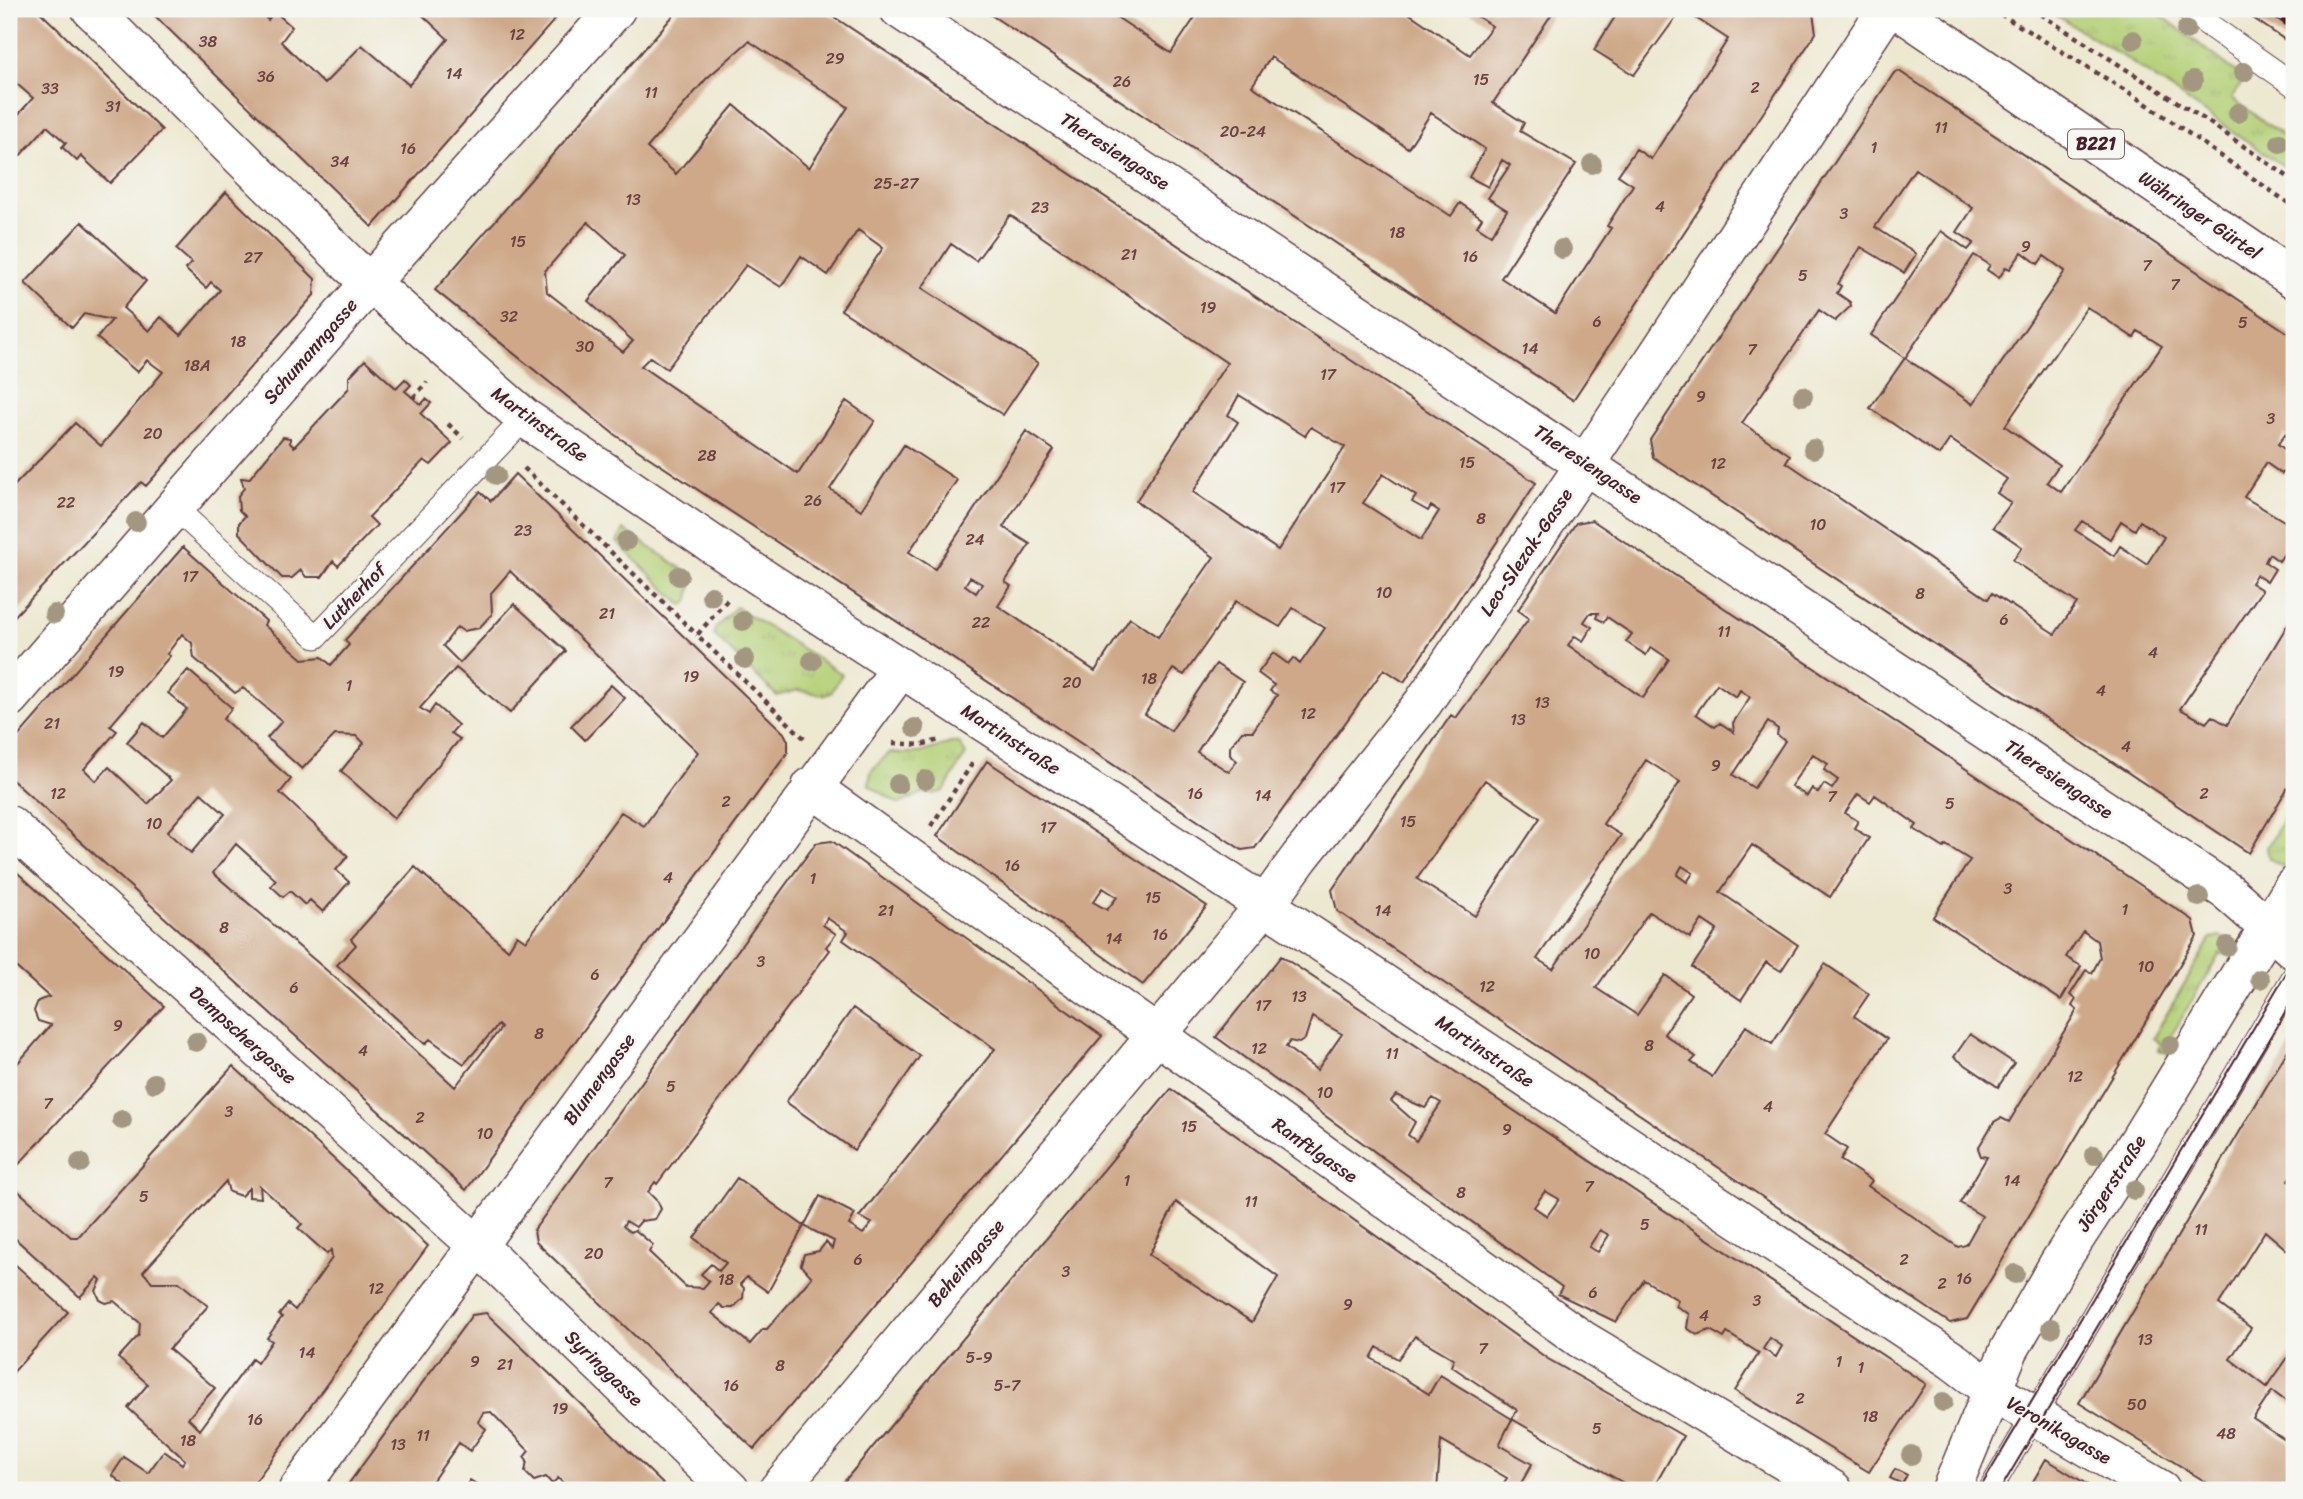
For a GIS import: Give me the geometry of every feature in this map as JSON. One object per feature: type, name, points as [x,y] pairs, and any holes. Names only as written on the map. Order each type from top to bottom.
[{"type":"street","name":"Martinstraße","points":[[91,9],[369,284],[512,431],[752,571],[1265,905],[1929,1346],[1994,1392]]},
{"type":"street","name":"Schumanngasse","points":[[9,698],[369,284],[616,9]]},
{"type":"street","name":"Theresiengasse","points":[[899,9],[2228,892],[2282,940]]},
{"type":"street","name":"Leo-Slezak-Gasse","points":[[1155,1037],[1265,905],[1423,703],[1586,463],[1887,9]]},
{"type":"street","name":"Währinger Gürtel","points":[[1896,9],[2294,279]]},
{"type":"street","name":"Blumengasse","points":[[298,1490],[901,668]]},
{"type":"street","name":"Ranftlgasse","points":[[830,764],[911,856],[1155,1037],[1581,1339],[1833,1490]]},
{"type":"street","name":"Dempschergasse","points":[[9,825],[477,1245]]},
{"type":"street","name":"Jörgerstraße","points":[[1951,1490],[1994,1392],[2009,1350],[2059,1263],[2138,1142],[2282,940],[2294,886]]},
{"type":"street","name":"Beheimgasse","points":[[778,1490],[1155,1037]]},
{"type":"street","name":"Syringgasse","points":[[477,1245],[730,1490]]},
{"type":"street","name":"Veronikagasse","points":[[1994,1392],[2161,1490]]},
{"type":"lane","points":[[2186,9],[2294,85]]},
{"type":"lane","name":"Lutherhof","points":[[174,507],[316,636],[512,431]]},
{"type":"lane","points":[[1990,1490],[2294,976]]},
{"type":"path","points":[[1992,9],[2138,98],[2294,207]]},
{"type":"path","points":[[2032,9],[2294,181]]},
{"type":"path","points":[[448,425],[465,440]]},
{"type":"path","points":[[512,431],[697,635],[830,764],[995,729]]},
{"type":"path","points":[[697,635],[752,571]]},
{"type":"path","points":[[911,856],[995,729]]},
{"type":"green space","points":[[2046,9],[2153,9],[2244,78],[2232,98],[2294,144],[2294,173],[2122,56]]},
{"type":"green space","points":[[624,530],[694,577],[688,602],[683,605],[679,603],[617,542]]},
{"type":"green space","points":[[736,607],[842,674],[831,693],[825,695],[798,690],[777,696],[714,635],[715,629]]},
{"type":"green space","points":[[959,743],[966,754],[944,791],[923,793],[899,804],[869,785],[871,771],[889,753],[920,753]]},
{"type":"green space","points":[[2294,800],[2294,848],[2283,867],[2269,858],[2267,848]]},
{"type":"green space","points":[[2220,936],[2236,946],[2230,956],[2220,953],[2171,1036],[2178,1047],[2172,1055],[2159,1050],[2161,1044],[2153,1038],[2211,938]]},
{"type":"building","points":[[9,9],[37,9],[162,130],[110,183],[81,156],[77,161],[62,147],[66,143],[47,126],[9,168],[9,125],[33,98],[9,77]]},
{"type":"building","points":[[148,9],[265,9],[261,14],[268,20],[274,11],[292,27],[281,42],[324,84],[362,45],[409,85],[448,39],[416,9],[564,9],[372,227]]},
{"type":"building","points":[[679,9],[822,9],[1536,483],[1404,682],[1384,669],[1255,848],[1242,850],[615,435],[435,290]],"holes":[[[749,41],[848,107],[809,168],[734,105],[676,174],[647,148],[706,79]],[[1010,215],[1227,363],[1136,501],[1214,557],[1158,637],[1130,618],[1095,671],[998,606],[1011,586],[1005,582],[1030,544],[1003,527],[1054,450],[1026,431],[935,569],[909,552],[957,480],[904,445],[861,510],[830,489],[875,421],[846,401],[798,474],[641,366],[650,357],[667,369],[746,265],[781,287],[801,256],[828,275],[858,230],[883,248],[841,310],[1003,415],[1038,363],[922,288],[951,244],[976,261]],[[588,222],[625,255],[588,301],[633,341],[623,352],[547,292],[545,271]],[[1239,395],[1305,436],[1311,427],[1345,447],[1278,550],[1193,492],[1238,422],[1228,415]],[[1383,474],[1416,496],[1412,502],[1428,511],[1431,506],[1439,511],[1421,540],[1363,503]],[[970,577],[982,584],[976,593],[965,585]],[[1236,601],[1280,627],[1293,608],[1325,628],[1300,664],[1293,658],[1288,664],[1273,653],[1258,673],[1274,685],[1270,691],[1277,695],[1253,731],[1242,731],[1230,747],[1230,755],[1237,761],[1229,772],[1197,752],[1243,682],[1216,664],[1171,731],[1145,714],[1173,669],[1184,675]]]},
{"type":"building","points":[[982,9],[1119,9],[1115,16],[1171,53],[1198,13],[1190,9],[1414,9],[1410,14],[1470,55],[1492,26],[1466,9],[1555,9],[1493,103],[1524,123],[1520,131],[1576,164],[1501,278],[1555,313],[1611,228],[1607,226],[1633,185],[1618,175],[1636,149],[1651,159],[1728,39],[1682,9],[1807,9],[1813,13],[1816,33],[1573,400]],"holes":[[[1271,57],[1408,148],[1431,113],[1485,149],[1469,177],[1488,187],[1502,160],[1510,165],[1488,198],[1507,210],[1491,235],[1477,226],[1482,218],[1460,203],[1451,216],[1252,86]]]},
{"type":"building","points":[[1620,9],[1682,9],[1634,75],[1594,50]]},
{"type":"building","points":[[2240,9],[2294,9],[2294,46]]},
{"type":"building","points":[[1899,71],[2294,337],[2294,446],[2288,442],[2285,434],[2278,444],[2294,457],[2282,474],[2266,463],[2244,497],[2294,527],[2294,539],[2279,561],[2269,554],[2265,562],[2275,569],[2267,582],[2256,575],[2251,583],[2262,590],[2180,709],[2206,723],[2212,716],[2227,725],[2294,614],[2294,777],[2249,853],[1653,457],[1650,440],[1894,73]],"holes":[[[1915,169],[1973,208],[1957,232],[1974,243],[1968,250],[1941,231],[1871,335],[1905,358],[1870,408],[1939,455],[1950,439],[2007,479],[1997,493],[2011,503],[1993,527],[2022,547],[2013,560],[2077,603],[2055,634],[1992,593],[1988,599],[1786,462],[1790,455],[1742,423],[1819,310],[1835,321],[1851,306],[1850,302],[1837,293],[1841,286],[1838,284],[1861,247],[1904,273],[1916,254],[1875,227]],[[2022,252],[2038,264],[2044,256],[2065,271],[1973,404],[1905,358],[1974,255],[1990,265],[1987,270],[1999,278],[2006,267],[2010,269]],[[2087,307],[2134,338],[2138,331],[2162,346],[2061,492],[2047,482],[2059,465],[2005,426]],[[2082,521],[2110,539],[2121,521],[2135,530],[2140,521],[2164,537],[2147,564],[2120,546],[2114,556],[2075,530]]]},
{"type":"building","points":[[226,192],[315,279],[314,295],[146,486],[141,482],[9,622],[9,491],[75,423],[101,446],[163,372],[147,360],[137,372],[97,338],[112,320],[84,314],[72,328],[25,283],[82,222],[146,281],[123,308],[149,331],[161,317],[181,335],[220,290],[211,282],[206,288],[185,269],[192,263],[176,249]]},
{"type":"building","points":[[365,360],[396,388],[405,379],[411,385],[405,391],[421,405],[426,399],[431,403],[421,414],[452,443],[431,465],[424,460],[369,517],[377,525],[338,566],[333,561],[322,577],[306,577],[301,570],[292,578],[282,578],[239,533],[239,523],[245,516],[239,510],[238,496],[244,488],[241,478],[249,479],[283,437],[290,438],[294,447],[349,388],[349,377]]},
{"type":"building","points":[[515,474],[784,733],[788,741],[788,752],[466,1190],[9,777],[9,747],[183,547],[266,621],[264,625],[303,659],[322,657],[331,665],[349,645],[345,640],[480,492],[491,501]],"holes":[[[510,571],[698,752],[644,826],[621,812],[526,941],[517,935],[508,950],[415,867],[351,939],[356,945],[337,965],[425,1044],[430,1039],[464,1064],[498,1025],[501,1028],[455,1087],[352,992],[213,873],[236,844],[276,880],[271,886],[283,897],[290,891],[305,905],[310,900],[323,912],[349,882],[336,870],[348,856],[280,793],[291,779],[223,719],[232,708],[188,670],[168,693],[187,709],[162,738],[144,722],[127,742],[171,780],[148,804],[109,767],[96,781],[84,769],[117,731],[110,726],[170,656],[167,654],[182,634],[192,643],[194,658],[235,693],[243,688],[282,721],[267,738],[302,769],[335,735],[357,736],[364,743],[341,771],[394,818],[460,739],[451,733],[458,725],[435,705],[429,714],[420,708],[456,668],[510,713],[566,651],[514,604],[460,663],[443,646],[457,627],[463,631],[479,628],[492,614],[491,593]],[[201,793],[225,814],[191,853],[167,832]]]},
{"type":"building","points":[[1592,520],[2193,920],[2197,936],[1967,1319],[1950,1323],[1337,911],[1332,890],[1451,715],[1456,718],[1529,618],[1518,610],[1576,523]],"holes":[[[1590,613],[1598,613],[1596,618],[1604,622],[1607,617],[1632,634],[1626,642],[1646,655],[1651,647],[1669,659],[1643,698],[1568,645],[1575,636],[1583,641],[1592,627],[1584,622]],[[1717,684],[1736,697],[1740,690],[1750,697],[1733,723],[1734,732],[1720,723],[1715,727],[1696,714]],[[1768,722],[1778,729],[1777,735],[1785,741],[1754,788],[1733,775]],[[1813,754],[1828,764],[1824,770],[1838,780],[1832,789],[1824,784],[1818,793],[1812,788],[1807,796],[1791,786]],[[1646,760],[1680,782],[1553,969],[1537,959],[1621,835],[1603,824]],[[1485,780],[1540,818],[1475,916],[1417,879]],[[1858,794],[1870,802],[1875,795],[1917,825],[1914,829],[1970,860],[1933,917],[2061,1000],[2081,966],[2066,957],[2083,931],[2097,941],[2100,958],[2092,973],[2086,970],[2070,995],[2076,999],[2072,1006],[2077,1010],[2009,1122],[2001,1118],[1994,1122],[1978,1148],[1981,1156],[1987,1157],[1960,1203],[1982,1216],[1966,1245],[1958,1247],[1868,1186],[1872,1181],[1840,1160],[1847,1149],[1825,1134],[1887,1039],[1854,1016],[1869,994],[1825,964],[1772,1044],[1746,1026],[1712,1077],[1691,1062],[1696,1057],[1664,1034],[1691,994],[1665,975],[1637,1015],[1596,988],[1649,912],[1690,938],[1702,920],[1717,930],[1692,967],[1741,1000],[1766,962],[1781,971],[1798,945],[1720,892],[1752,845],[1830,897],[1869,838],[1854,828],[1858,821],[1845,813]],[[1682,866],[1693,873],[1687,882],[1677,875]]]},
{"type":"building","points":[[611,685],[625,698],[585,740],[571,726]]},
{"type":"building","points":[[987,761],[1207,906],[1143,985],[937,836]],"holes":[[[1103,888],[1117,897],[1107,910],[1093,902]]]},
{"type":"building","points":[[832,841],[1102,1036],[754,1449],[536,1242],[534,1230],[816,843]],"holes":[[[827,918],[848,932],[843,940],[995,1049],[859,1217],[872,1223],[863,1234],[849,1225],[855,1214],[820,1196],[804,1226],[737,1178],[694,1238],[726,1263],[719,1271],[711,1264],[701,1274],[709,1281],[703,1288],[686,1287],[649,1252],[653,1245],[635,1230],[631,1232],[623,1226],[626,1221],[636,1227],[641,1221],[655,1219],[661,1209],[648,1192],[655,1182],[657,1184],[830,950],[826,947],[836,934],[823,925]],[[804,1226],[834,1241],[832,1249],[826,1242],[819,1251],[804,1254],[801,1265],[812,1277],[767,1329],[763,1329],[750,1344],[712,1313],[719,1304],[724,1308],[733,1308],[743,1298],[744,1288],[740,1284],[747,1277],[768,1292]]]},
{"type":"building","points":[[9,865],[164,1006],[9,1175],[9,1073],[51,1025],[38,1021],[34,1011],[38,1001],[49,997],[9,961]]},
{"type":"building","points":[[1281,956],[1926,1384],[1869,1472],[1735,1391],[1759,1353],[1727,1333],[1724,1338],[1710,1330],[1697,1335],[1687,1328],[1689,1314],[1676,1306],[1678,1300],[1644,1280],[1616,1322],[1558,1294],[1562,1287],[1216,1037]],"holes":[[[1312,1017],[1342,1034],[1317,1070],[1286,1047],[1290,1041],[1299,1043],[1305,1039]],[[1396,1095],[1425,1108],[1433,1098],[1441,1103],[1416,1141],[1408,1135],[1415,1122],[1391,1101]],[[1545,1191],[1559,1199],[1547,1216],[1534,1207]],[[1600,1230],[1609,1235],[1598,1252],[1589,1247]],[[1770,1338],[1782,1346],[1776,1357],[1763,1349]]]},
{"type":"building","points":[[853,1008],[920,1056],[854,1150],[786,1102]]},
{"type":"building","points":[[1970,1034],[2014,1063],[1998,1087],[1954,1057]]},
{"type":"building","points":[[2294,1040],[2294,1172],[2289,1180],[2294,1184],[2294,1256],[2265,1231],[2219,1304],[2251,1328],[2230,1359],[2267,1387],[2294,1349],[2294,1407],[2272,1391],[2253,1419],[2294,1446],[2294,1490],[2219,1490],[2079,1403]]},
{"type":"building","points":[[233,1066],[428,1246],[249,1490],[130,1490],[112,1475],[124,1457],[148,1473],[164,1451],[182,1464],[185,1460],[128,1408],[148,1384],[118,1358],[139,1335],[140,1323],[114,1301],[106,1303],[100,1300],[96,1291],[101,1280],[98,1277],[80,1297],[9,1233],[9,1183],[71,1237],[78,1237]],"holes":[[[226,1181],[229,1192],[241,1196],[249,1188],[249,1197],[261,1198],[260,1186],[302,1224],[298,1228],[327,1254],[331,1250],[332,1258],[295,1310],[288,1304],[279,1315],[282,1317],[267,1338],[272,1341],[257,1363],[252,1359],[200,1430],[188,1418],[215,1388],[169,1349],[208,1306],[179,1282],[152,1282],[143,1272]]]},
{"type":"building","points":[[1171,1089],[1548,1359],[1683,1436],[1652,1490],[1636,1490],[1512,1419],[1499,1445],[1532,1464],[1520,1485],[1528,1490],[1499,1490],[1507,1478],[1441,1440],[1437,1490],[837,1490]],"holes":[[[1176,1202],[1278,1277],[1252,1322],[1149,1255]],[[1415,1336],[1454,1359],[1451,1366],[1517,1410],[1512,1419],[1440,1375],[1429,1394],[1371,1358],[1377,1347],[1398,1359]]]},
{"type":"building","points":[[9,1259],[68,1312],[9,1377]]},
{"type":"building","points":[[486,1313],[669,1490],[570,1490],[558,1478],[552,1484],[546,1477],[534,1481],[525,1472],[527,1461],[524,1457],[529,1451],[491,1412],[483,1413],[478,1422],[486,1429],[470,1451],[459,1443],[426,1490],[344,1490],[472,1315]]},
{"type":"building","points":[[2046,1459],[2096,1490],[2028,1490]]},
{"type":"building","points":[[1895,1469],[1907,1475],[1902,1484],[1890,1478]]},
{"type":"building","points":[[470,1480],[486,1490],[463,1490]]},
{"type":"tram line","points":[[1979,1490],[2294,960]]},
{"type":"tram line","points":[[2000,1490],[2294,997]]},
{"type":"railway","points":[[2269,9],[2294,27]]}]
